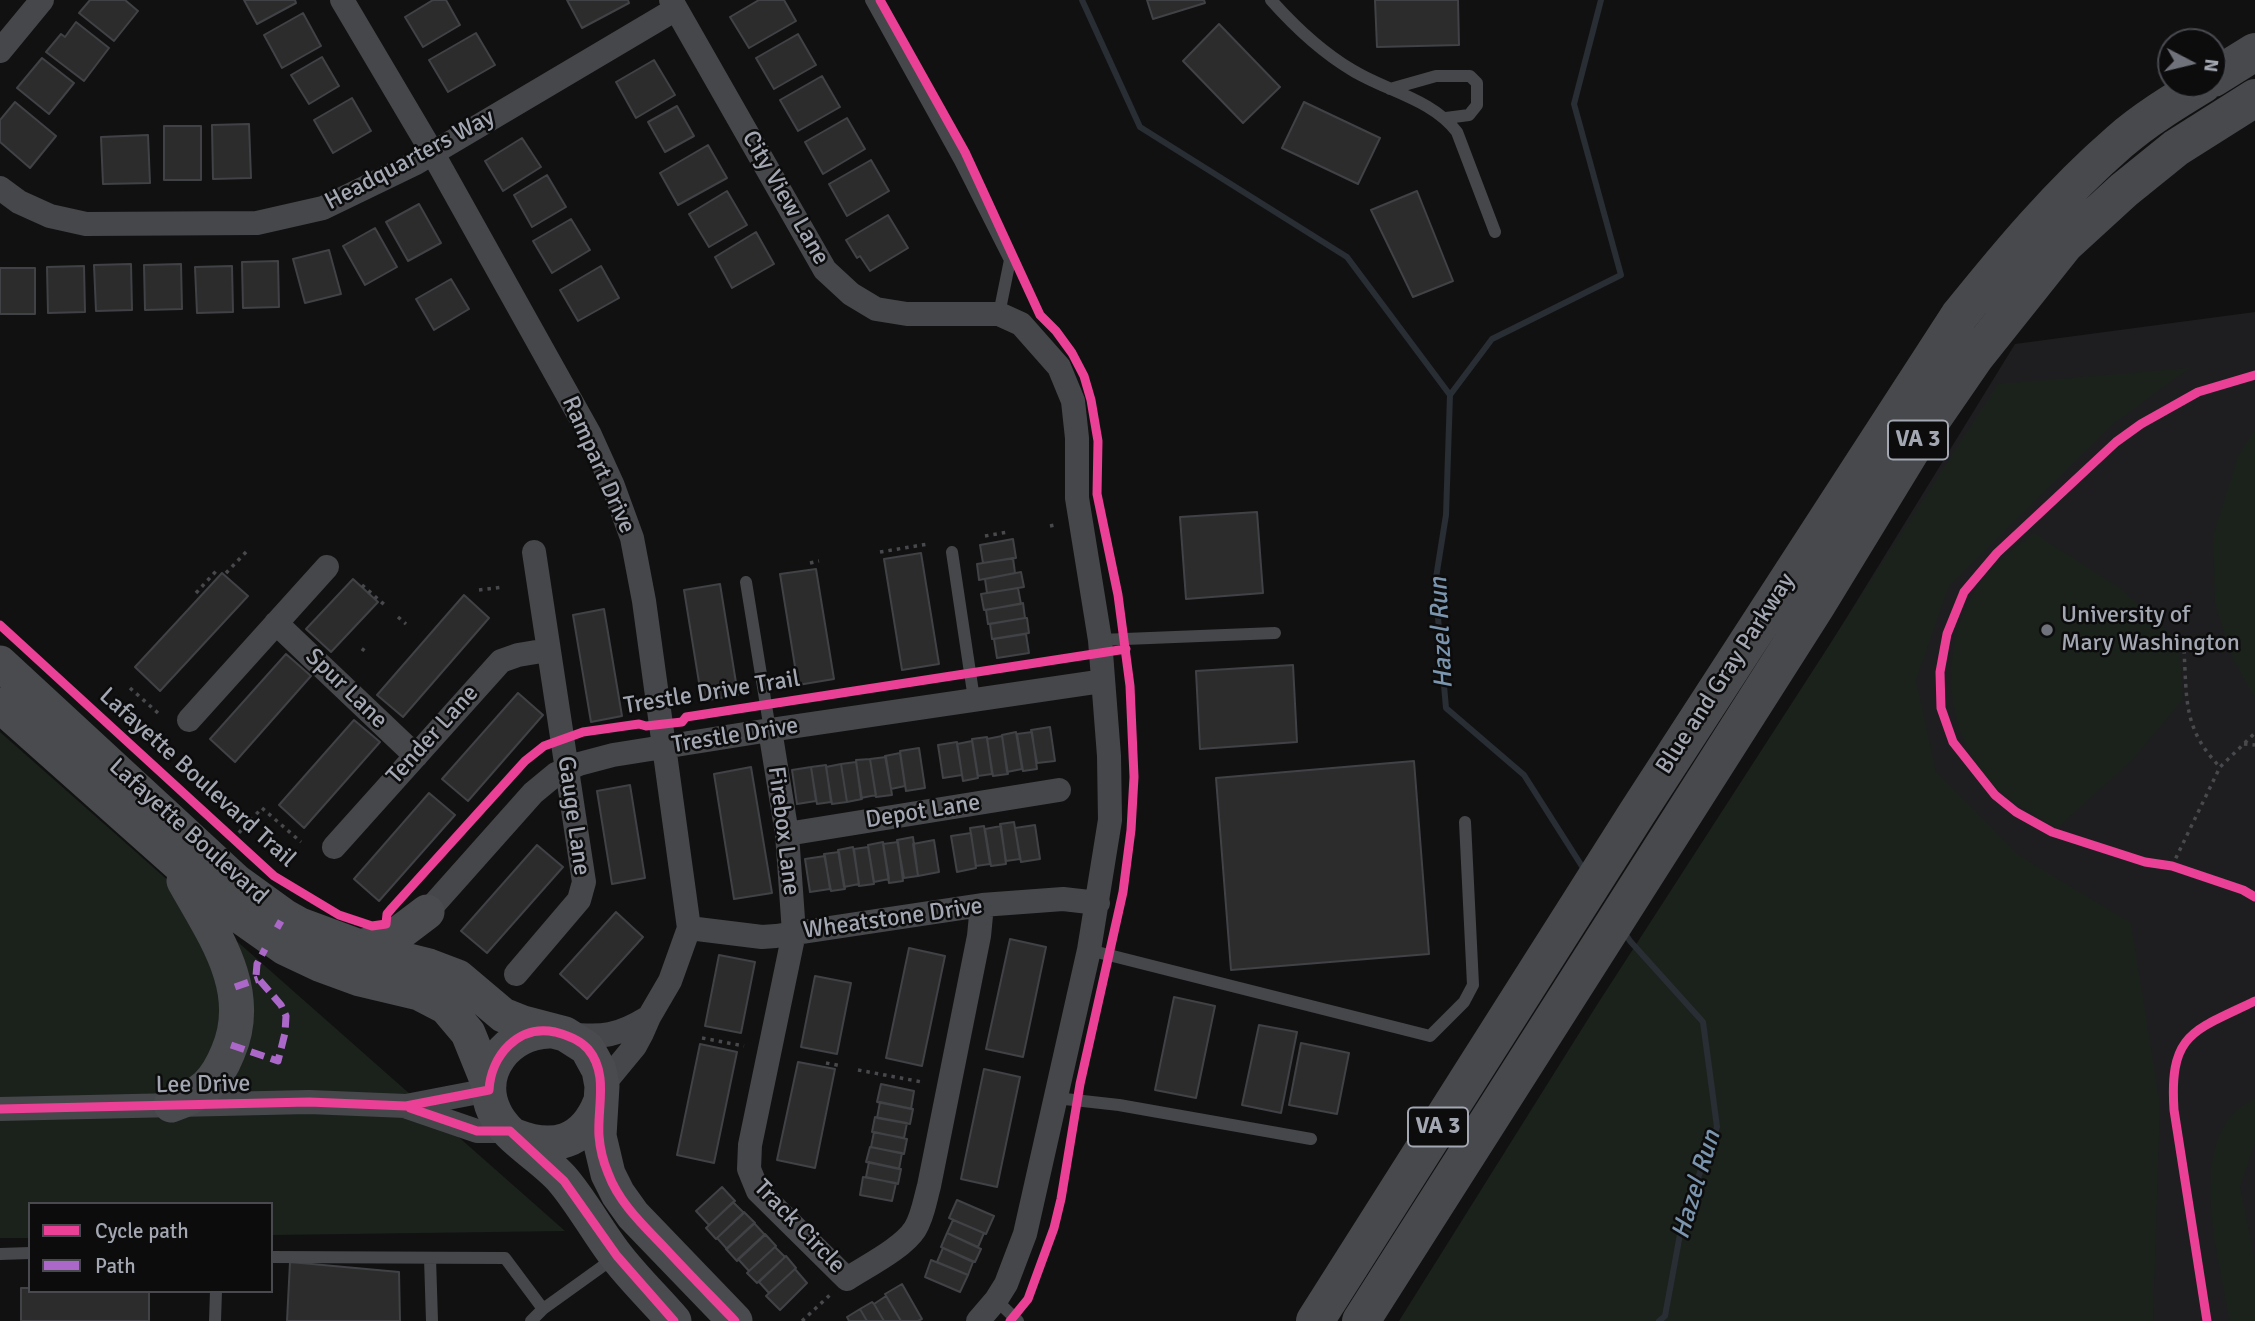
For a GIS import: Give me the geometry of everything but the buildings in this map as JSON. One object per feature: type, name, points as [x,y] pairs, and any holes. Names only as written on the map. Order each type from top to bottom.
[{"type":"highway","points":[[2227,69],[2255,52]]},
{"type":"highway","name":"Blue and Gray Parkway","points":[[1361,1321],[1816,606],[1913,447],[1975,357],[2066,244],[2124,190],[2176,148],[2255,97]]},
{"type":"highway","name":"Blue and Gray Parkway","points":[[1315,1321],[1637,813],[1959,316],[2005,258],[2120,140],[2182,98]]},
{"type":"main road","name":"Lafayette Boulevard","points":[[0,663],[237,882],[300,925],[358,947],[444,971],[470,985],[503,1015],[557,1033],[587,1048],[599,1070],[599,1136],[602,1155],[618,1194],[633,1214],[735,1321]]},
{"type":"main road","name":"Lafayette Boulevard","points":[[0,705],[227,907],[285,948],[360,979],[419,993],[446,1007],[468,1033],[489,1088],[495,1113],[564,1181],[617,1256],[670,1320]]},
{"type":"main road","points":[[170,857],[214,934],[229,967],[237,995],[232,1045],[215,1078],[195,1096],[171,1105]]},
{"type":"main road","points":[[358,947],[390,940],[427,912]]},
{"type":"main road","points":[[427,912],[423,928],[426,948],[444,971]]},
{"type":"main road","points":[[489,1088],[493,1067],[510,1043],[527,1034],[557,1033]]},
{"type":"main road","points":[[513,1133],[541,1144],[570,1139],[589,1123],[601,1094]]},
{"type":"street","points":[[0,51],[42,0]]},
{"type":"street","name":"Rampart Drive","points":[[342,0],[432,152],[589,433],[613,486],[632,538],[644,601],[689,928],[670,981],[635,1046],[601,1094]]},
{"type":"street","name":"Headquarters Way","points":[[0,188],[19,202],[50,216],[86,224],[257,223],[323,208],[432,152],[674,5]]},
{"type":"street","name":"City View Lane","points":[[674,5],[825,270],[851,294],[876,309],[907,314],[999,314]]},
{"type":"street","points":[[978,1321],[996,1300],[1016,1262],[1026,1234],[1089,950],[1110,820],[1109,757],[1100,640],[1077,498],[1077,438],[1073,401],[1059,367],[1045,349],[1021,324],[999,314]]},
{"type":"street","name":"Gauge Lane","points":[[516,974],[579,901],[584,876],[534,552]]},
{"type":"street","points":[[189,720],[327,567]]},
{"type":"street","name":"Spur Lane","points":[[276,623],[416,756]]},
{"type":"street","name":"Tender Lane","points":[[334,847],[501,661],[548,650]]},
{"type":"street","name":"Trestle Drive","points":[[427,912],[533,793],[544,783],[579,764],[613,755],[770,730],[1103,681]]},
{"type":"street","name":"Firebox Lane","points":[[770,730],[787,834],[794,933]]},
{"type":"street","name":"Depot Lane","points":[[787,834],[1059,790]]},
{"type":"street","name":"Wheatstone Drive","points":[[689,928],[762,937],[982,905],[1063,899],[1098,903]]},
{"type":"street","name":"Track Circle","points":[[794,933],[750,1144],[749,1169],[758,1191],[847,1279],[902,1243],[913,1233],[920,1217],[974,961],[982,905]]},
{"type":"street","points":[[557,1033],[594,1037],[612,1035],[626,1031],[649,1017]]},
{"type":"street","points":[[407,1107],[489,1088]]},
{"type":"street","name":"Lee Drive","points":[[0,1109],[309,1102],[407,1107]]},
{"type":"street","points":[[407,1107],[477,1131],[513,1133]]},
{"type":"lane","points":[[871,0],[960,161],[1010,260],[999,314]]},
{"type":"lane","points":[[1271,0],[1297,29],[1353,71],[1446,118],[1457,132],[1496,232]]},
{"type":"lane","points":[[1390,89],[1436,76],[1470,76],[1477,83],[1477,105],[1469,115],[1446,118]]},
{"type":"lane","points":[[951,552],[974,699]]},
{"type":"lane","points":[[746,582],[770,730]]},
{"type":"lane","points":[[1100,640],[1275,633]]},
{"type":"lane","points":[[1089,950],[1430,1036],[1464,1002],[1473,985],[1465,822]]},
{"type":"lane","points":[[1056,1098],[1119,1105],[1311,1139]]},
{"type":"lane","points":[[0,1254],[28,1254]]},
{"type":"lane","points":[[531,1321],[543,1309],[617,1256]]},
{"type":"lane","points":[[273,1257],[505,1258],[543,1309]]},
{"type":"lane","points":[[430,1258],[432,1321]]},
{"type":"lane","points":[[215,1321],[216,1293]]},
{"type":"lane","points":[[996,1300],[1018,1321]]},
{"type":"path","points":[[985,536],[1008,532]]},
{"type":"path","points":[[880,551],[928,544]]},
{"type":"path","points":[[226,573],[248,550]]},
{"type":"path","points":[[810,563],[819,561]]},
{"type":"path","points":[[196,593],[218,569]]},
{"type":"path","points":[[362,585],[387,607]]},
{"type":"path","points":[[479,590],[503,587]]},
{"type":"path","points":[[398,617],[407,624]]},
{"type":"path","points":[[362,651],[366,646]]},
{"type":"path","points":[[2184,650],[2191,726],[2206,752],[2220,767]]},
{"type":"path","points":[[130,688],[158,713]]},
{"type":"path","points":[[2172,866],[2220,767],[2255,733]]},
{"type":"path","points":[[2244,744],[2255,745]]},
{"type":"path","points":[[237,842],[262,808],[301,842]]},
{"type":"path","points":[[2158,864],[2183,870]]},
{"type":"path","points":[[702,1038],[744,1046]]},
{"type":"path","points":[[826,1063],[842,1066]]},
{"type":"path","points":[[858,1070],[922,1082]]},
{"type":"path","points":[[802,1321],[815,1308]]},
{"type":"shaded area","name":"University of Mary Washington","points":[[2255,312],[2255,1321],[1700,1321],[1663,916],[2015,344]]},
{"type":"shaded area","points":[[2189,368],[2112,425],[1949,586],[1916,680],[1936,772],[2018,855],[2131,923],[2160,1104],[2153,1321],[1399,1321],[1595,1008],[1998,384]]},
{"type":"shaded area","points":[[2255,430],[2255,698],[2232,657],[2215,603],[2213,537],[2238,456]]},
{"type":"shaded area","points":[[2034,533],[2121,589],[2179,641],[2183,699],[2133,759],[2057,828],[2006,796],[1981,770],[1967,747],[1958,723],[1951,672],[1954,646],[1971,598],[1996,564]]},
{"type":"shaded area","points":[[0,732],[565,1231],[273,1235],[273,1202],[28,1202],[28,1238],[0,1238]]},
{"type":"shaded area","points":[[2255,1098],[2255,1143],[2240,1187],[2255,1261],[2255,1321],[2230,1321],[2215,1243],[2211,1185],[2213,1158],[2220,1134],[2233,1114]]},
{"type":"waterway","name":"Hazel Run","points":[[1082,0],[1140,127],[1347,257],[1450,395],[1446,515],[1435,584],[1446,708],[1524,775],[1585,871]]},
{"type":"waterway","points":[[1450,395],[1492,339],[1621,275],[1574,104],[1601,0]]},
{"type":"waterway","name":"Hazel Run","points":[[1623,930],[1703,1022],[1717,1127],[1683,1218],[1665,1316],[1659,1321]]},
{"type":"marked path","points":[[277,928],[281,921]]},
{"type":"marked path","points":[[231,1045],[278,1061],[286,1016],[281,1005],[256,976],[257,964],[265,949]]},
{"type":"marked path","points":[[235,987],[258,979]]},
{"type":"cycle path","points":[[880,0],[965,152],[1040,315],[1072,353],[1084,376],[1098,441],[1097,494],[1118,595],[1130,686],[1134,777],[1123,892],[1080,1084],[1054,1228],[1028,1299],[1010,1321]]},
{"type":"cycle path","points":[[2255,375],[2198,392],[2141,424],[2116,442],[1997,553],[1964,592],[1947,634],[1940,672],[1941,708],[1953,742],[1995,795],[2016,812],[2052,832],[2145,862],[2172,866],[2243,890],[2255,897]]},
{"type":"cycle path","name":"Trestle Drive Trail","points":[[0,625],[274,876],[339,915],[372,926],[386,924],[387,914],[392,908],[525,761],[544,746],[583,732],[639,724],[646,726],[682,722],[686,717],[1126,649]]},
{"type":"cycle path","points":[[2207,1321],[2174,1110],[2176,1065],[2189,1038],[2201,1028],[2255,1001]]},
{"type":"cycle path","points":[[0,1109],[309,1102],[406,1106],[489,1090],[495,1065],[509,1045],[529,1033],[560,1033],[585,1046],[598,1069],[601,1091],[600,1146],[606,1168],[618,1194],[640,1222],[735,1321]]},
{"type":"cycle path","points":[[410,1108],[477,1131],[510,1131],[564,1181],[617,1256],[674,1321]]},
{"type":"place","name":"University of Mary Washington","points":[[2047,630]]}]
